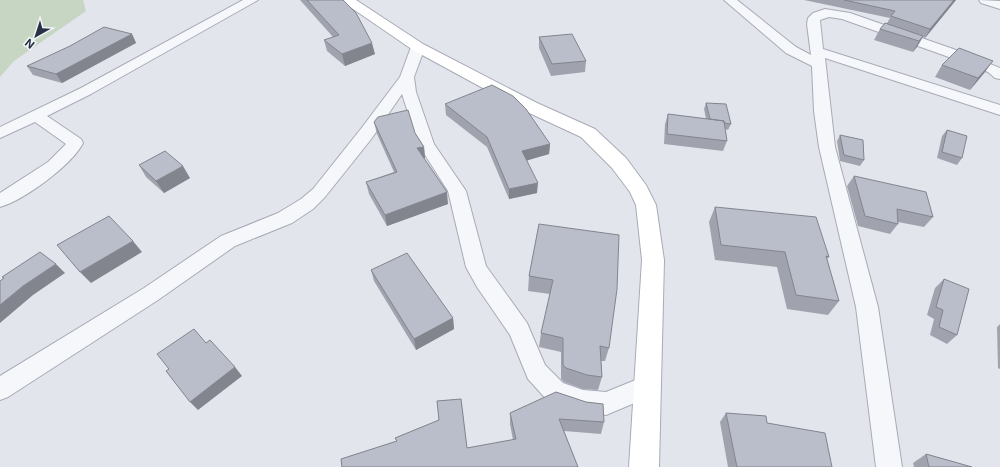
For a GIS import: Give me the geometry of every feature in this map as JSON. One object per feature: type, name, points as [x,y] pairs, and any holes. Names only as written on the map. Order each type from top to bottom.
[{"type":"main road","points":[[347,0],[418,47],[531,107],[588,133],[619,163],[639,190],[646,205],[653,260],[644,467]]},
{"type":"street","points":[[0,133],[86,91],[252,0]]},
{"type":"street","points":[[730,0],[791,50],[1000,110]]},
{"type":"street","points":[[985,0],[1000,5]]},
{"type":"street","points":[[889,467],[867,307],[827,147],[813,24],[814,18],[820,13],[830,13],[869,24],[998,71]]},
{"type":"street","points":[[0,389],[151,294],[228,241],[285,218],[307,204],[319,193],[366,134],[407,77],[418,47]]},
{"type":"street","points":[[407,77],[409,92],[426,144],[457,192],[476,267],[484,281],[519,330],[536,372],[555,392],[582,401],[606,404],[648,386]]},
{"type":"street","points":[[0,201],[49,170],[74,148],[75,143],[36,116]]},
{"type":"green space","points":[[0,0],[83,0],[86,11],[14,61],[0,77]]},
{"type":"building","points":[[307,0],[343,0],[356,13],[372,43],[342,54],[324,40],[339,35]]},
{"type":"building","points":[[844,0],[954,0],[930,29],[891,16],[895,11]]},
{"type":"building","points":[[885,23],[923,36],[919,41],[880,29]]},
{"type":"building","points":[[104,27],[132,34],[56,74],[27,66],[70,46]]},
{"type":"building","points":[[572,34],[586,61],[552,64],[539,37]]},
{"type":"building","points":[[959,48],[993,61],[978,78],[942,65]]},
{"type":"building","points":[[492,85],[513,96],[526,109],[550,144],[522,151],[538,183],[509,189],[487,137],[445,104]]},
{"type":"building","points":[[706,103],[726,104],[731,124],[724,123],[724,121],[710,119]]},
{"type":"building","points":[[408,110],[415,133],[424,147],[417,148],[447,192],[385,215],[366,182],[397,172],[374,122],[378,117]]},
{"type":"building","points":[[668,114],[724,121],[727,141],[667,134]]},
{"type":"building","points":[[947,130],[967,136],[962,158],[942,152]]},
{"type":"building","points":[[840,135],[863,140],[864,160],[844,155]]},
{"type":"building","points":[[165,151],[183,166],[156,181],[139,165]]},
{"type":"building","points":[[854,176],[926,192],[933,217],[897,209],[898,224],[865,216]]},
{"type":"building","points":[[715,207],[816,217],[829,257],[826,256],[839,301],[796,295],[785,252],[721,245]]},
{"type":"building","points":[[109,216],[133,241],[80,272],[57,245]]},
{"type":"building","points":[[539,224],[619,235],[617,289],[609,348],[600,346],[602,377],[587,375],[566,368],[563,365],[563,338],[541,333],[553,280],[529,276]]},
{"type":"building","points":[[40,252],[56,264],[23,286],[0,305],[0,281],[4,278],[2,277]]},
{"type":"building","points":[[407,253],[453,318],[414,339],[371,270]]},
{"type":"building","points":[[944,279],[969,289],[957,335],[939,327],[943,310],[936,307]]},
{"type":"building","points":[[194,329],[206,343],[210,340],[235,367],[190,402],[166,371],[169,369],[157,354]]},
{"type":"building","points":[[556,392],[586,402],[603,404],[604,422],[559,419],[578,467],[342,467],[341,459],[397,441],[395,438],[439,420],[437,401],[461,399],[467,448],[516,439],[510,413]]},
{"type":"building","points":[[726,413],[766,416],[767,423],[825,433],[832,467],[737,467]]},
{"type":"building","points":[[926,454],[972,467],[929,467]]}]
